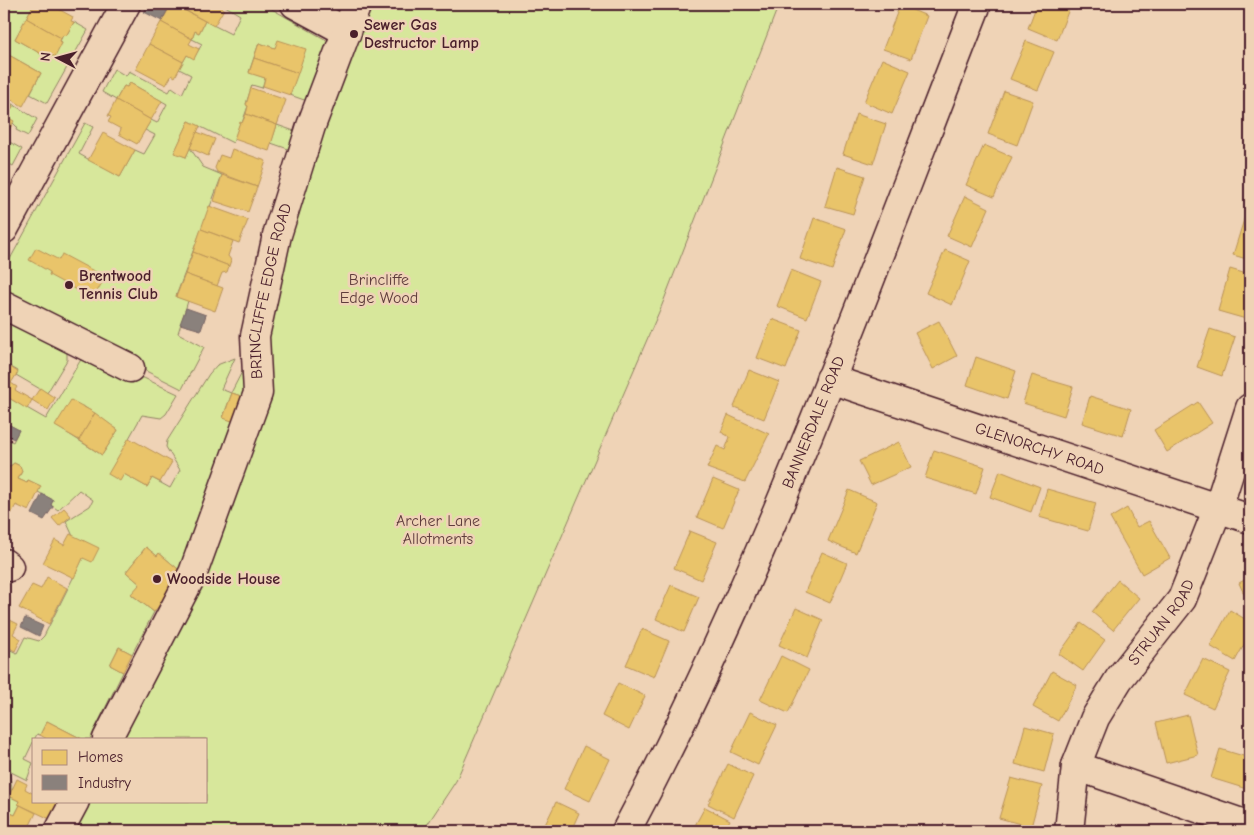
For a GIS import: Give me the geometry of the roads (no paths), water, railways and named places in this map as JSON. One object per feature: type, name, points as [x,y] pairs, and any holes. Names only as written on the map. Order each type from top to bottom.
[{"type":"street","points":[[4,229],[126,4]]},
{"type":"street","points":[[295,4],[347,32]]},
{"type":"street","name":"BRINCLIFFE EDGE ROAD","points":[[108,738],[193,573],[258,393],[255,336],[277,235],[311,126],[357,4]]},
{"type":"street","name":"BANNERDALE ROAD","points":[[626,831],[662,764],[721,638],[830,379],[977,4]]},
{"type":"street","points":[[4,305],[130,368]]},
{"type":"street","name":"GLENORCHY ROAD","points":[[830,379],[1250,519]]},
{"type":"street","name":"STRUAN ROAD","points":[[1069,831],[1076,766],[1095,718],[1119,679],[1182,600],[1218,508],[1250,408]]},
{"type":"street","points":[[1076,766],[1250,826]]},
{"type":"street","points":[[59,831],[74,802]]},
{"type":"place","name":"Sewer Gas Destructor Lamp","points":[[354,34]]},
{"type":"place","name":"Brentwood Tennis Club","points":[[69,285]]},
{"type":"place","name":"Woodside House","points":[[157,579]]},
{"type":"park label","name":"Brincliffe Edge Wood","points":[[379,289]]},
{"type":"park label","name":"Archer Lane Allotments","points":[[438,530]]}]
